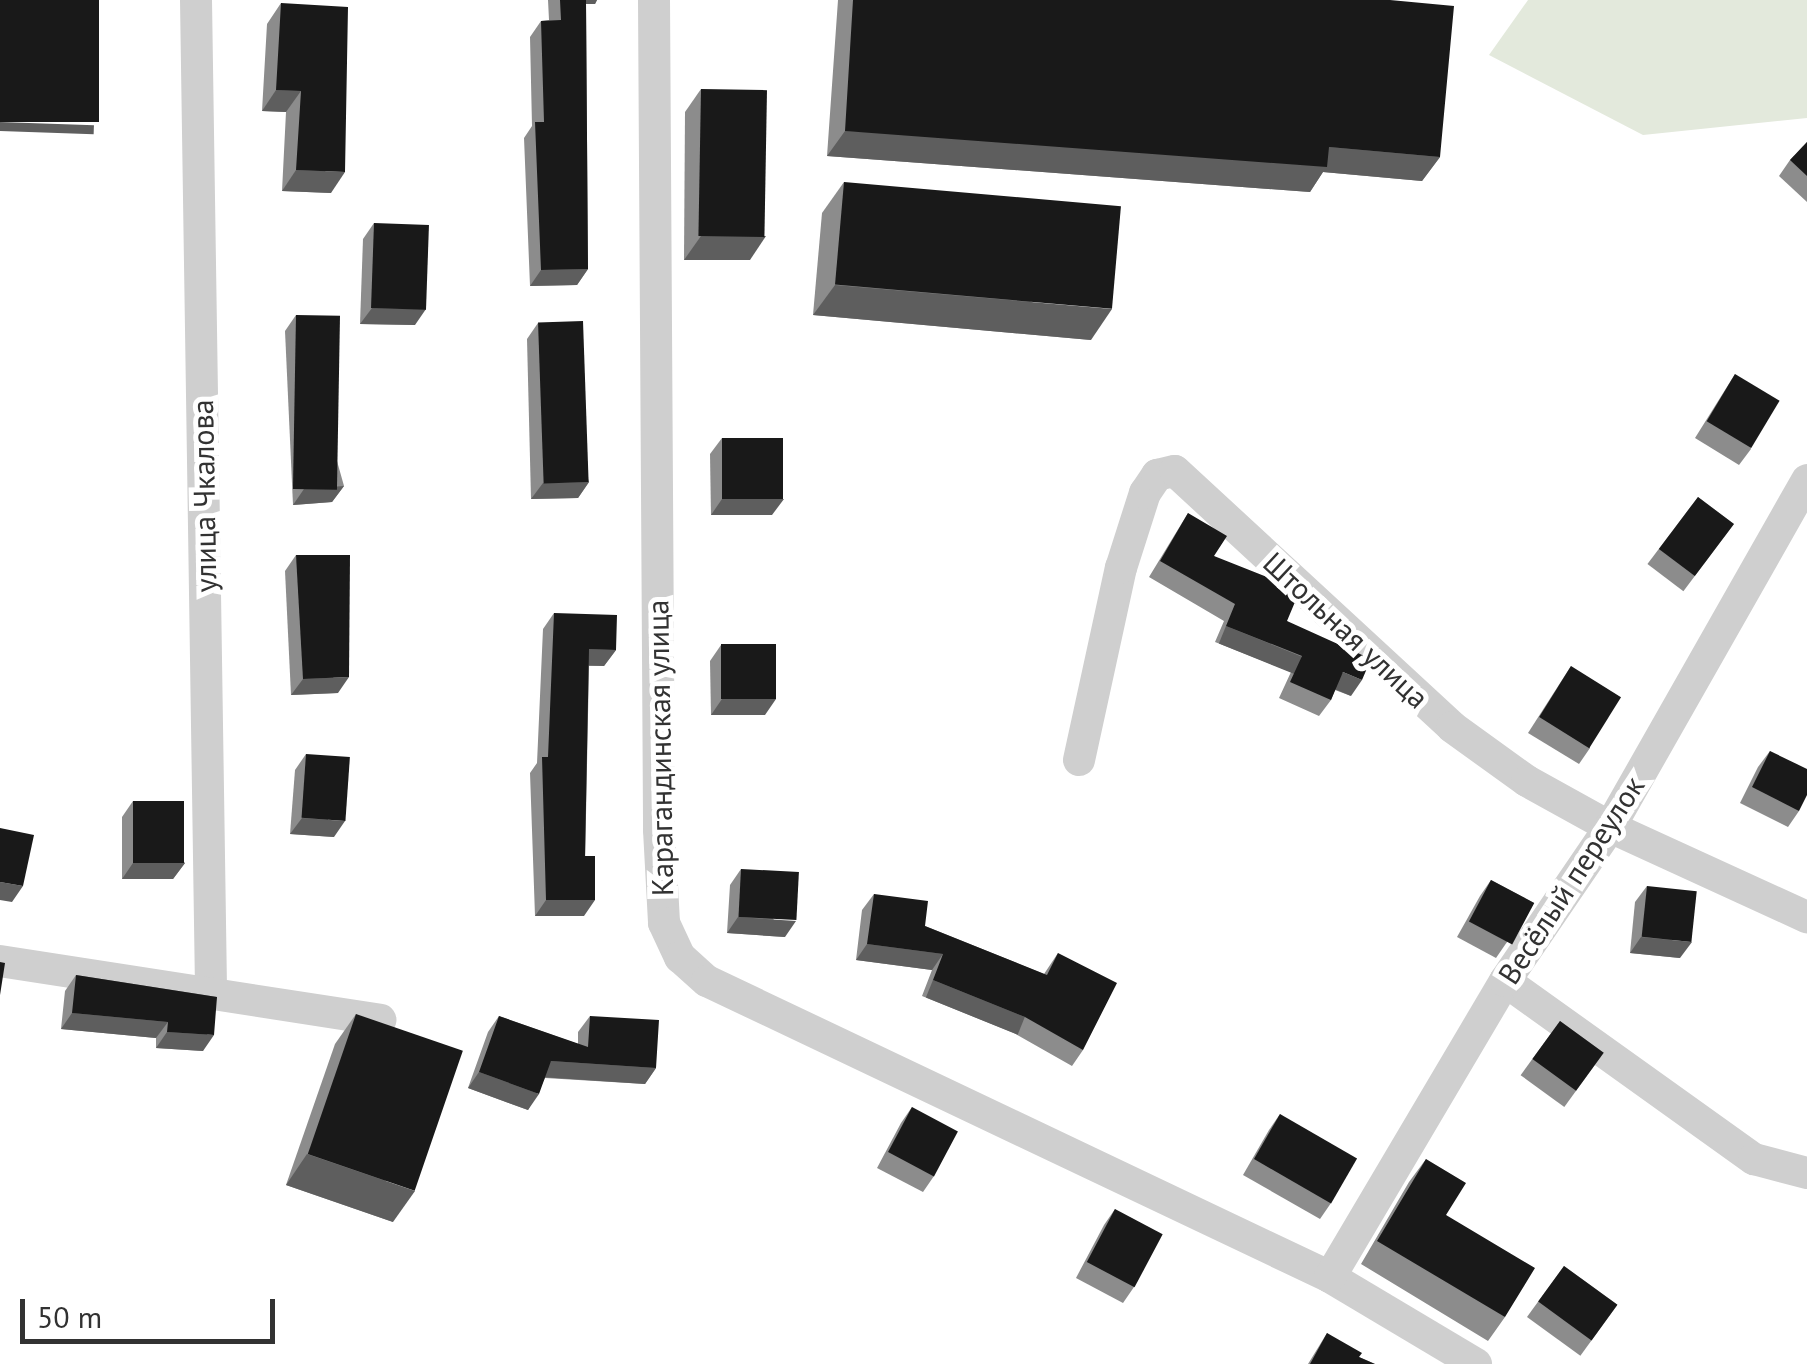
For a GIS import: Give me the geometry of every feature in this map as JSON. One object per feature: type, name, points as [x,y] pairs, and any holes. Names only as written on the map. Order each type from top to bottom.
[{"type":"street","name":"улица Чкалова","points":[[196,0],[212,992]]},
{"type":"street","name":"Карагандинская улица","points":[[654,0],[659,830],[664,924],[680,956],[707,981],[1330,1277],[1476,1364]]},
{"type":"street","name":"Штольная улица","points":[[1079,760],[1121,568],[1145,492],[1157,475],[1175,471],[1452,726],[1527,781],[1610,828],[1807,917]]},
{"type":"street","name":"Весёлый переулок","points":[[1330,1277],[1505,981],[1610,828],[1807,480]]},
{"type":"street","points":[[0,961],[380,1020]]},
{"type":"street","points":[[1505,981],[1754,1159],[1807,1173]]},
{"type":"shaded area","points":[[1528,0],[1807,0],[1807,118],[1643,135],[1489,55]]},
{"type":"building","points":[[0,0],[99,0],[99,122],[0,122]]},
{"type":"building","points":[[560,0],[586,0],[588,269],[541,270],[535,122],[544,122],[541,21],[561,20]]},
{"type":"building","points":[[853,0],[1390,0],[1454,6],[1440,157],[1329,147],[1327,167],[845,131]]},
{"type":"building","points":[[281,3],[348,7],[345,172],[296,170],[301,91],[276,90]]},
{"type":"building","points":[[701,89],[767,90],[764,237],[698,236]]},
{"type":"building","points":[[1807,142],[1807,176],[1790,160]]},
{"type":"building","points":[[844,182],[1121,206],[1112,309],[835,285]]},
{"type":"building","points":[[374,223],[429,225],[426,310],[371,308]]},
{"type":"building","points":[[296,315],[340,316],[337,490],[293,489]]},
{"type":"building","points":[[583,321],[589,482],[544,483],[538,323]]},
{"type":"building","points":[[1735,374],[1780,401],[1751,448],[1707,421]]},
{"type":"building","points":[[722,438],[783,438],[783,499],[722,499]]},
{"type":"building","points":[[1698,497],[1734,524],[1695,576],[1659,549]]},
{"type":"building","points":[[1188,513],[1227,536],[1214,556],[1300,590],[1287,621],[1371,659],[1362,680],[1343,672],[1331,700],[1290,682],[1302,656],[1226,626],[1235,604],[1160,561]]},
{"type":"building","points":[[296,555],[350,555],[349,677],[303,679]]},
{"type":"building","points":[[554,613],[617,615],[616,650],[589,649],[585,856],[595,856],[595,900],[546,900],[542,757],[548,757]]},
{"type":"building","points":[[721,644],[776,644],[776,699],[721,699]]},
{"type":"building","points":[[1571,666],[1621,697],[1589,748],[1539,717]]},
{"type":"building","points":[[1770,751],[1807,769],[1807,795],[1799,811],[1752,787]]},
{"type":"building","points":[[306,754],[350,757],[345,821],[302,818]]},
{"type":"building","points":[[133,801],[184,801],[184,863],[133,863]]},
{"type":"building","points":[[0,828],[34,835],[23,886],[0,882]]},
{"type":"building","points":[[741,869],[799,872],[796,920],[738,917]]},
{"type":"building","points":[[1491,880],[1534,903],[1512,945],[1469,921]]},
{"type":"building","points":[[1647,886],[1697,891],[1691,942],[1642,937]]},
{"type":"building","points":[[874,894],[928,901],[925,926],[1047,975],[1058,953],[1117,983],[1083,1050],[1025,1017],[933,980],[943,954],[867,944]]},
{"type":"building","points":[[0,962],[5,963],[0,995]]},
{"type":"building","points":[[76,975],[217,997],[214,1035],[167,1032],[168,1022],[72,1013]]},
{"type":"building","points":[[356,1014],[463,1051],[415,1191],[308,1154]]},
{"type":"building","points":[[499,1016],[588,1047],[590,1016],[659,1020],[656,1068],[551,1061],[539,1094],[479,1072]]},
{"type":"building","points":[[1560,1021],[1604,1053],[1576,1091],[1532,1059]]},
{"type":"building","points":[[912,1107],[958,1131],[934,1176],[888,1152]]},
{"type":"building","points":[[1280,1114],[1357,1158],[1331,1204],[1254,1159]]},
{"type":"building","points":[[1426,1159],[1466,1183],[1446,1215],[1535,1268],[1505,1317],[1377,1241]]},
{"type":"building","points":[[1115,1209],[1163,1234],[1135,1287],[1087,1262]]},
{"type":"building","points":[[1564,1266],[1617,1305],[1592,1340],[1538,1302]]},
{"type":"building","points":[[1327,1333],[1362,1353],[1359,1357],[1375,1364],[1310,1364]]}]
